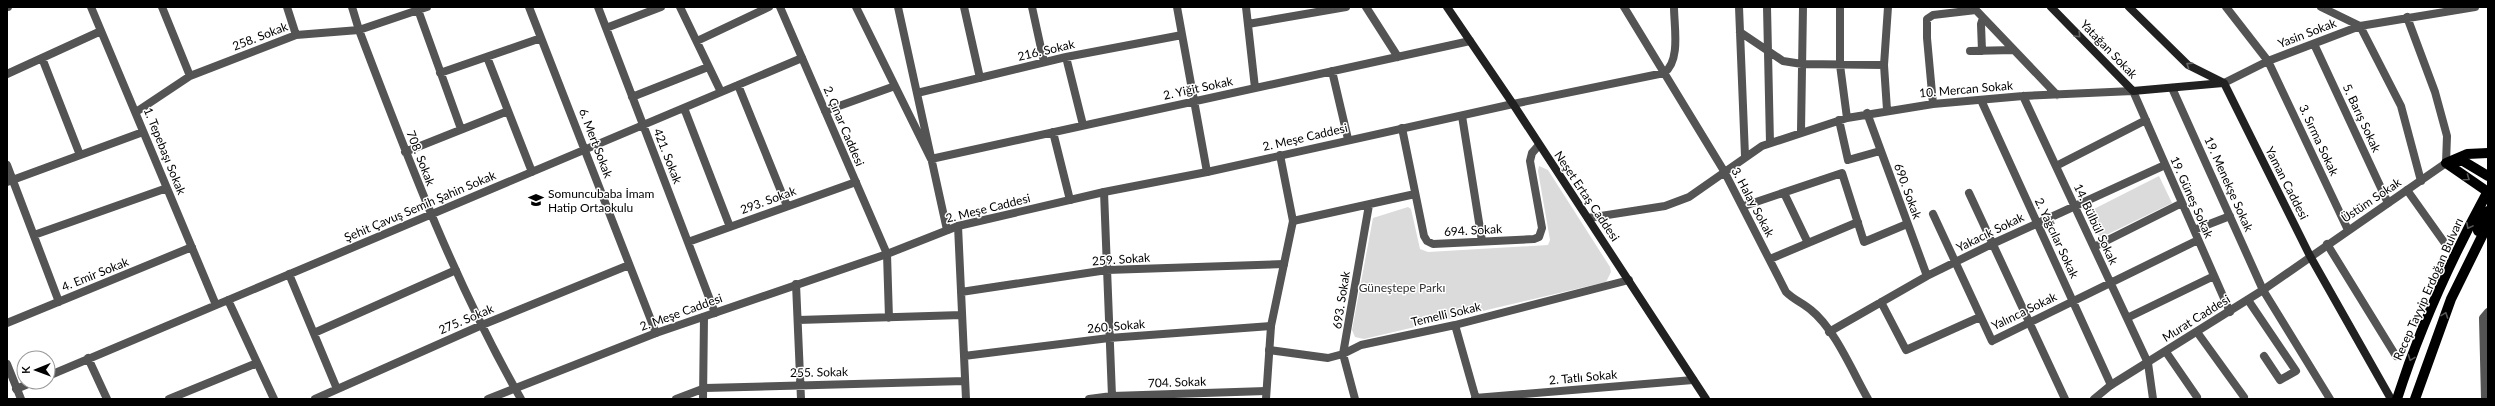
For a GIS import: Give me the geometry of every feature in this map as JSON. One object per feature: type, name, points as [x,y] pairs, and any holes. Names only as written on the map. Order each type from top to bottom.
[{"type":"main road","name":"Neşet Ertaş Caddesi","points":[[1447,7],[1513,104],[1706,399]]},
{"type":"main road","name":"Yatağan Sokak","points":[[2051,7],[2133,91]]},
{"type":"main road","points":[[2129,7],[2188,65],[2224,83]]},
{"type":"main road","name":"10. Mercan Sokak","points":[[2133,91],[2224,83]]},
{"type":"main road","name":"Yaman Caddesi","points":[[2224,83],[2310,256],[2392,399]]},
{"type":"main road","points":[[2448,162],[2467,154],[2488,153]]},
{"type":"main road","points":[[2448,162],[2463,161],[2488,176]]},
{"type":"main road","points":[[2448,162],[2488,191]]},
{"type":"main road","name":"Recep Tayyip Erdoğan Bulvarı","points":[[2397,399],[2409,362],[2431,309],[2463,239],[2488,191]]},
{"type":"main road","points":[[2415,399],[2451,300],[2457,278],[2488,211]]},
{"type":"main road","points":[[2451,300],[2488,224]]},
{"type":"street","name":"1. Tepebaşı Sokak","points":[[91,7],[216,305]]},
{"type":"street","points":[[162,7],[190,76]]},
{"type":"street","points":[[287,7],[296,35]]},
{"type":"street","name":"708. Sokak","points":[[352,7],[359,30],[430,215],[482,325],[521,399]]},
{"type":"street","name":"258. Sokak","points":[[136,112],[190,76],[296,35],[359,30],[417,9],[427,7]]},
{"type":"street","name":"6. Mert Sokak","points":[[528,7],[586,149],[629,266],[656,333]]},
{"type":"street","name":"421. Sokak","points":[[598,7],[715,313]]},
{"type":"street","points":[[606,28],[661,7]]},
{"type":"street","points":[[680,7],[720,92]]},
{"type":"street","points":[[697,41],[770,7]]},
{"type":"street","name":"2. Çınar Caddesi","points":[[780,7],[887,254]]},
{"type":"street","points":[[856,7],[931,159]]},
{"type":"street","points":[[898,7],[946,230]]},
{"type":"street","points":[[964,7],[980,78]]},
{"type":"street","points":[[1032,7],[1044,62]]},
{"type":"street","points":[[1177,7],[1207,172]]},
{"type":"street","points":[[1246,7],[1255,88]]},
{"type":"street","points":[[1248,24],[1346,7]]},
{"type":"street","points":[[1366,7],[1398,56]]},
{"type":"street","name":"3. Halay Sokak","points":[[1624,7],[1744,206],[1786,292],[1792,298],[1811,310],[1829,332],[1868,399]]},
{"type":"street","points":[[1664,73],[1671,66],[1674,57],[1674,7]]},
{"type":"street","points":[[1740,7],[1745,156]]},
{"type":"street","points":[[1767,7],[1770,143]]},
{"type":"street","points":[[1801,132],[1803,7]]},
{"type":"street","points":[[1840,7],[1840,66],[1843,119],[1848,160],[1880,151]]},
{"type":"street","points":[[1887,110],[1884,65],[1888,7]]},
{"type":"street","name":"3. Sırma Sokak","points":[[2226,7],[2268,61],[2348,230]]},
{"type":"street","points":[[2321,7],[2360,26],[2401,106],[2421,180]]},
{"type":"street","name":"Yasin Sokak","points":[[2224,83],[2268,61],[2360,26],[2435,10],[2475,7]]},
{"type":"street","points":[[417,9],[461,129]]},
{"type":"street","points":[[1933,104],[1927,38],[1927,19],[1933,15],[1974,9],[2057,95]]},
{"type":"street","points":[[2407,17],[2435,92],[2447,136],[2448,162]]},
{"type":"street","points":[[1982,51],[1981,24],[1983,18]]},
{"type":"street","points":[[7,74],[101,31]]},
{"type":"street","points":[[1740,32],[1783,60],[1802,64],[1840,66],[1884,65]]},
{"type":"street","name":"216. Sokak","points":[[917,93],[1066,57],[1182,34]]},
{"type":"street","points":[[440,73],[541,38]]},
{"type":"street","name":"2. Yiğit Sokak","points":[[931,159],[1470,41]]},
{"type":"street","name":"5. Barış Sokak","points":[[2314,44],[2388,203]]},
{"type":"street","points":[[1970,51],[2014,50]]},
{"type":"street","points":[[487,57],[532,172]]},
{"type":"street","points":[[1066,57],[1083,126]]},
{"type":"street","points":[[42,58],[80,155]]},
{"type":"street","name":"Şehit Çavuş Semih Şahin Sokak","points":[[56,372],[802,58]]},
{"type":"street","points":[[632,96],[708,67]]},
{"type":"street","points":[[1332,71],[1348,139]]},
{"type":"street","name":"2. Meşe Caddesi","points":[[488,399],[514,387],[656,333],[887,254],[958,226],[1104,192],[1207,172],[1348,139],[1664,73]]},
{"type":"street","points":[[738,85],[787,206]]},
{"type":"street","points":[[825,111],[895,86]]},
{"type":"street","name":"19. Menekşe Sokak","points":[[2172,88],[2263,290],[2330,399]]},
{"type":"street","name":"10. Mercan Sokak","points":[[1588,218],[1665,206],[1689,197],[1745,156],[1770,143],[1843,119],[1867,113],[1933,104],[2023,96],[2133,91]]},
{"type":"street","name":"19. Güneş Sokak","points":[[2133,91],[2230,312]]},
{"type":"street","name":"14. Bülbül Sokak","points":[[2023,96],[2148,363],[2153,399]]},
{"type":"street","name":"2. Yağcılar Sokak","points":[[1981,100],[2111,385]]},
{"type":"street","points":[[684,108],[730,227]]},
{"type":"street","points":[[406,152],[508,111]]},
{"type":"street","name":"690. Sokak","points":[[1867,113],[1926,276]]},
{"type":"street","points":[[1462,116],[1482,241]]},
{"type":"street","points":[[2056,166],[2146,120]]},
{"type":"street","name":"694. Sokak","points":[[1402,128],[1424,236],[1427,241],[1433,244],[1534,239],[1541,234],[1530,161],[1532,153],[1539,145]]},
{"type":"street","points":[[10,180],[143,132]]},
{"type":"street","points":[[1054,132],[1070,200]]},
{"type":"street","points":[[1266,395],[1271,326],[1292,221],[1280,155]]},
{"type":"street","name":"Üstüm Sokak","points":[[2310,256],[2448,162]]},
{"type":"street","points":[[7,165],[10,180],[34,235],[59,302]]},
{"type":"street","name":"Yakacık Sokak","points":[[1829,332],[1926,276],[2037,223],[2165,165]]},
{"type":"street","points":[[1744,206],[1842,173],[1864,242],[1907,224]]},
{"type":"street","name":"293. Sokak","points":[[688,242],[856,182]]},
{"type":"street","points":[[34,235],[167,188]]},
{"type":"street","points":[[2407,190],[2444,242]]},
{"type":"street","points":[[1104,192],[1112,396]]},
{"type":"street","points":[[1784,193],[1808,243]]},
{"type":"street","points":[[1969,193],[2065,399]]},
{"type":"street","points":[[1292,221],[1415,194]]},
{"type":"street","points":[[2094,247],[2182,203]]},
{"type":"street","name":"693. Sokak","points":[[1355,399],[1343,354],[1368,205]]},
{"type":"street","points":[[1881,302],[1906,350],[1980,318],[1933,214]]},
{"type":"street","points":[[2194,230],[2230,216]]},
{"type":"street","points":[[1770,259],[1858,222]]},
{"type":"street","points":[[958,226],[966,399]]},
{"type":"street","name":"Yalınca Sokak","points":[[1980,318],[1992,340],[2198,240]]},
{"type":"street","points":[[2327,244],[2396,356]]},
{"type":"street","name":"4. Emir Sokak","points":[[7,323],[192,248]]},
{"type":"street","points":[[887,254],[888,318]]},
{"type":"street","name":"Murat Caddesi","points":[[2094,399],[2111,385],[2230,312],[2310,256]]},
{"type":"street","name":"259. Sokak","points":[[961,292],[1107,270],[1284,264]]},
{"type":"street","name":"275. Sokak","points":[[315,399],[482,325],[629,266]]},
{"type":"street","points":[[314,333],[456,270]]},
{"type":"street","points":[[288,274],[337,389]]},
{"type":"street","points":[[2127,318],[2214,276]]},
{"type":"street","name":"Temelli Sokak","points":[[1269,350],[1328,358],[1343,354],[1361,345],[1455,325],[1629,280]]},
{"type":"street","points":[[796,284],[799,385],[801,399]]},
{"type":"street","points":[[228,300],[274,399]]},
{"type":"street","points":[[2248,300],[2296,370]]},
{"type":"street","points":[[798,320],[962,315]]},
{"type":"street","points":[[2485,315],[2485,399]]},
{"type":"street","points":[[703,399],[705,388],[704,317]]},
{"type":"street","points":[[1455,325],[1476,399]]},
{"type":"street","name":"260. Sokak","points":[[964,356],[1109,338],[1271,326]]},
{"type":"street","points":[[2197,332],[2244,397]]},
{"type":"street","points":[[2166,352],[2197,397]]},
{"type":"street","points":[[2264,356],[2280,380],[2308,363]]},
{"type":"street","points":[[88,358],[107,399]]},
{"type":"street","points":[[169,399],[257,363]]},
{"type":"street","points":[[7,364],[10,381],[16,389]]},
{"type":"street","name":"2. Tatlı Sokak","points":[[1476,399],[1693,380]]},
{"type":"street","name":"255. Sokak","points":[[676,399],[705,388],[965,381]]},
{"type":"street","points":[[16,390],[21,399]]},
{"type":"street","name":"704. Sokak","points":[[1088,399],[1112,396],[1266,395]]},
{"type":"green space","name":"Güneştepe Parkı","points":[[1539,166],[1548,170],[1610,267],[1611,272],[1606,282],[1364,339],[1355,337],[1352,330],[1373,218],[1408,207],[1411,209],[1420,249],[1428,252],[1548,245],[1550,240],[1538,171]]},
{"type":"green space","points":[[2159,176],[2172,203],[2100,238],[2088,212]]},
{"type":"place","name":"Somuncubaba İmam Hatip Ortaokulu","points":[[536,200]]}]
